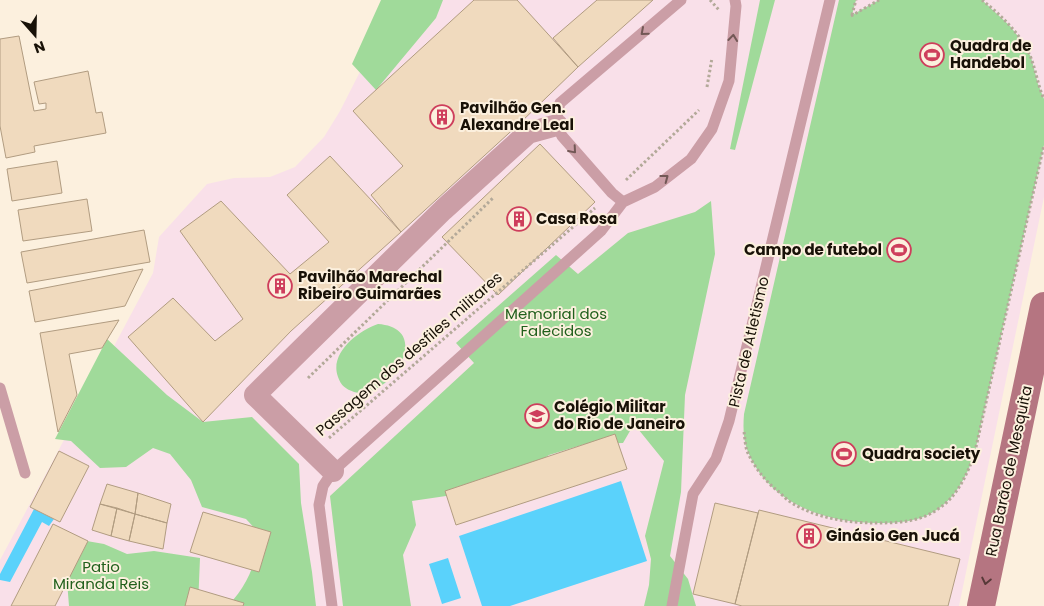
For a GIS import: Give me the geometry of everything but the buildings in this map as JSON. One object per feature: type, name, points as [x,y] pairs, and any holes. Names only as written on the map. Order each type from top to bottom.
[{"type":"street","points":[[333,471],[255,395],[428,225],[528,133],[557,125]]},
{"type":"street","name":"Rua Barão de Mesquita","points":[[981,606],[1042,321]]},
{"type":"lane","points":[[623,202],[612,193],[568,145],[560,133],[557,125],[557,114],[560,103],[681,0]]},
{"type":"lane","points":[[332,606],[319,505],[322,486],[333,471],[601,231],[623,202],[655,187],[691,159],[712,129],[729,81],[735,0]]},
{"type":"lane","points":[[672,606],[694,494],[716,459],[729,421],[830,0]]},
{"type":"lane","points":[[0,388],[25,474]]},
{"type":"path","points":[[710,0],[720,11]]},
{"type":"path","points":[[856,0],[851,16],[879,0]]},
{"type":"path","points":[[982,0],[1010,26],[1024,44],[1044,99]]},
{"type":"path","points":[[706,96],[714,49]]},
{"type":"path","name":"Passagem dos desfiles militares","points":[[326,440],[612,193],[704,106]]},
{"type":"path","name":"Pista de Atletismo","points":[[743,423],[747,451],[766,481],[791,502],[809,512],[830,518],[863,523],[915,521],[938,509],[951,498],[966,478],[974,456],[1044,145]]},
{"type":"path","points":[[301,384],[496,195]]},
{"type":"shaded area","name":"Colégio Militar do Rio de Janeiro","points":[[399,0],[1044,0],[1044,197],[959,606],[0,606],[0,560],[153,273],[159,237],[207,184],[234,178],[270,177],[295,167],[324,137],[340,111]]},
{"type":"green space","points":[[381,0],[443,0],[436,18],[376,90],[352,64]]},
{"type":"green space","points":[[760,0],[775,0],[735,150],[730,149]]},
{"type":"green space","points":[[839,0],[856,0],[852,15],[879,0],[982,0],[1010,26],[1024,44],[1031,57],[1044,99],[1044,145],[974,456],[960,485],[945,504],[924,517],[901,522],[857,522],[819,514],[801,507],[784,497],[757,470],[748,452],[744,438],[744,414]]},
{"type":"green space","name":"Memorial dos Falecidos","points":[[711,201],[715,254],[685,395],[681,492],[670,556],[688,579],[696,606],[644,606],[649,585],[651,559],[645,536],[664,461],[634,424],[623,443],[585,444],[549,455],[524,472],[503,472],[446,496],[412,501],[416,525],[403,555],[411,606],[343,606],[330,496],[474,363],[456,343],[556,255],[578,274],[628,233],[695,212]]},
{"type":"green space","points":[[378,324],[395,328],[404,338],[405,350],[401,363],[392,376],[381,386],[367,392],[354,392],[344,387],[339,380],[336,368],[338,360],[347,344],[362,332]]},
{"type":"green space","points":[[107,339],[167,395],[203,422],[252,417],[299,464],[301,503],[316,606],[228,606],[251,572],[258,543],[258,532],[246,519],[202,507],[191,480],[170,454],[153,448],[126,467],[100,468],[71,441],[55,439]]},
{"type":"green space","name":"Patio Miranda Reis","points":[[81,540],[104,544],[127,554],[154,551],[200,558],[198,606],[69,606],[67,581]]},
{"type":"water","points":[[621,481],[647,561],[510,606],[482,606],[459,536]]},
{"type":"water","points":[[34,509],[54,519],[49,526],[42,522],[10,582],[0,580],[0,574]]},
{"type":"water","points":[[448,558],[461,598],[442,604],[429,564]]},
{"type":"place","name":"Quadra de Handebol","points":[[932,55]]},
{"type":"place","name":"Pavilhão Gen. Alexandre Leal","points":[[442,117]]},
{"type":"place","name":"Casa Rosa","points":[[519,219]]},
{"type":"place","name":"Campo de futebol","points":[[899,250]]},
{"type":"place","name":"Pavilhão Marechal Ribeiro Guimarães","points":[[280,286]]},
{"type":"place","name":"Colégio Militar do Rio de Janeiro","points":[[537,416]]},
{"type":"place","name":"Quadra society","points":[[844,454]]},
{"type":"place","name":"Ginásio Gen Jucá","points":[[809,536]]}]
